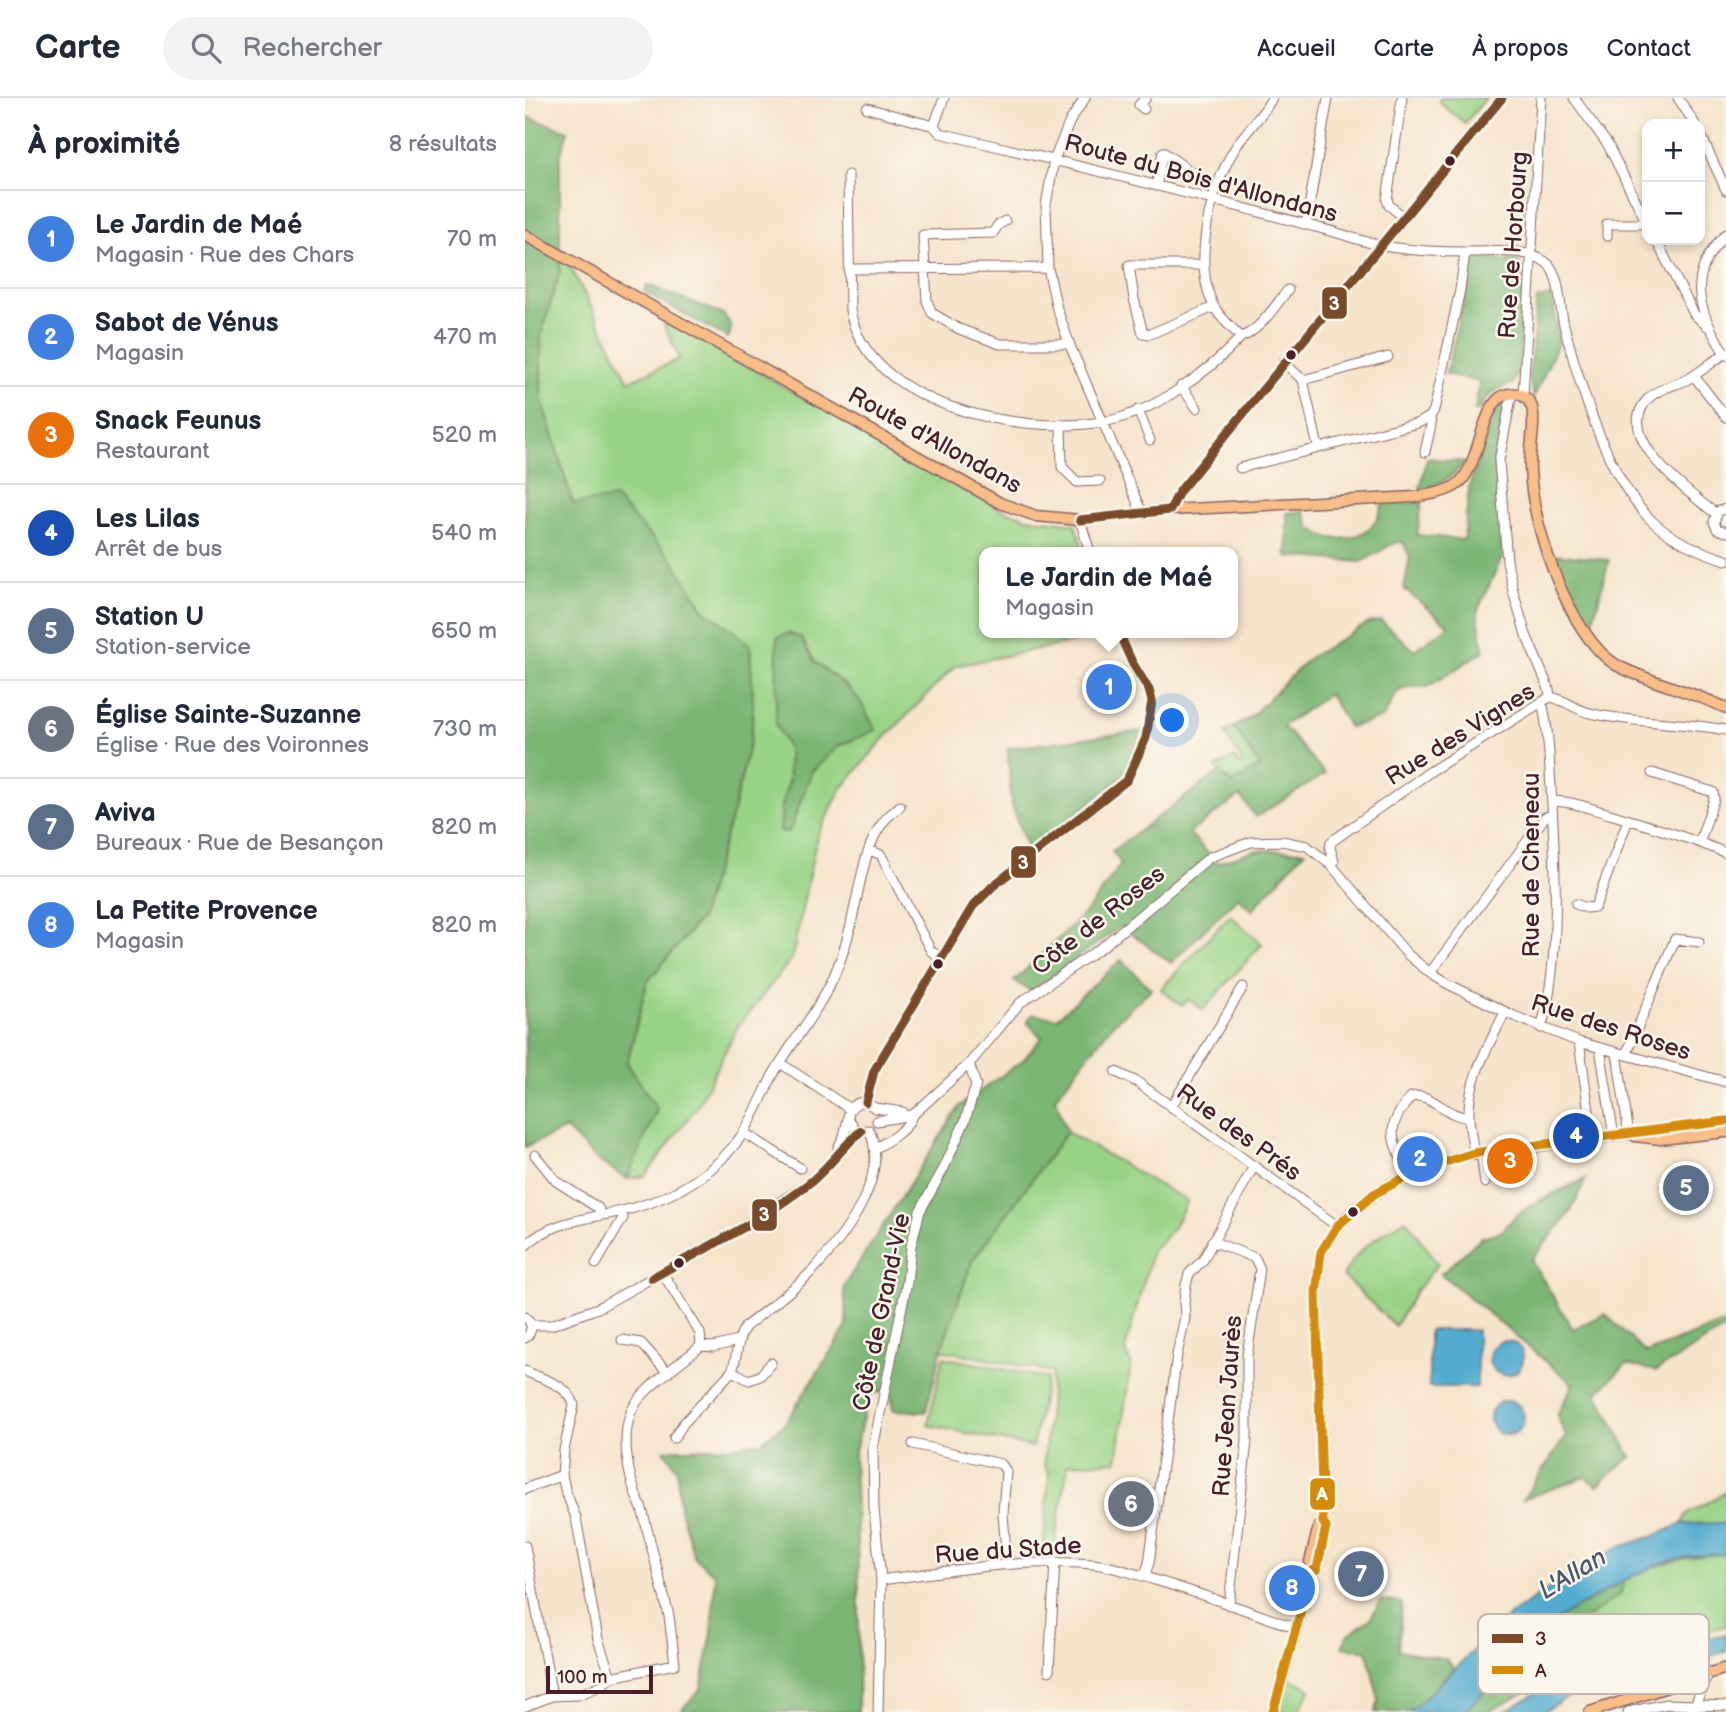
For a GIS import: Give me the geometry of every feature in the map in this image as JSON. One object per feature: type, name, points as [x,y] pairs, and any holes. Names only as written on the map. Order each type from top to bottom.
[{"type":"main road","name":"Route d'Allondans","points":[[525,234],[1000,503],[1036,516],[1080,520],[1170,510],[1414,497],[1439,493],[1457,485],[1469,469],[1491,406],[1504,395],[1517,394]]},
{"type":"main road","points":[[1517,394],[1531,406],[1533,413],[1529,470],[1548,556],[1571,609],[1597,650],[1619,667],[1726,708]]},
{"type":"main road","points":[[1273,1712],[1312,1571],[1317,1569],[1326,1527],[1323,1522],[1316,1293],[1321,1252],[1337,1226],[1374,1195],[1409,1175],[1478,1153],[1726,1121]]},
{"type":"main road","points":[[1629,1135],[1660,1139],[1726,1132]]},
{"type":"main road","points":[[1709,1672],[1726,1668]]},
{"type":"main road","points":[[1590,1712],[1644,1694]]},
{"type":"street","points":[[934,127],[944,98]]},
{"type":"street","points":[[1085,98],[1070,121],[1054,160],[1046,205],[1048,268],[1057,309],[1069,344],[1142,513]]},
{"type":"street","points":[[1144,108],[1139,105],[1146,98]]},
{"type":"street","points":[[1306,224],[1328,98]]},
{"type":"street","points":[[1402,98],[1387,200],[1388,205],[1403,217]]},
{"type":"street","points":[[1170,510],[1179,492],[1283,362],[1502,98]]},
{"type":"street","name":"Rue de Horbourg","points":[[1500,470],[1500,448],[1517,394],[1531,256],[1541,98]]},
{"type":"street","points":[[1574,98],[1608,145],[1642,213]]},
{"type":"street","points":[[1678,98],[1692,119]]},
{"type":"street","points":[[1241,337],[1214,307],[1206,286],[1203,265],[1206,227],[1217,190],[1236,146],[1270,99]]},
{"type":"street","name":"Route du Bois d'Allondans","points":[[867,108],[934,127],[940,133],[1306,224],[1381,246],[1465,253],[1496,251],[1531,256]]},
{"type":"street","points":[[1705,141],[1723,174],[1726,190]]},
{"type":"street","points":[[1156,186],[1163,152],[1217,190]]},
{"type":"street","points":[[848,175],[849,269],[853,326],[873,357],[889,373],[931,398],[964,412],[1016,422],[1061,424],[1103,422],[1138,410],[1165,398],[1226,353],[1260,323],[1289,290]]},
{"type":"street","points":[[1005,221],[998,225],[993,233],[923,235],[927,301],[932,313],[959,329],[1000,344],[1069,344]]},
{"type":"street","points":[[1607,236],[1607,223],[1642,223]]},
{"type":"street","points":[[1708,327],[1699,291],[1700,277],[1703,263],[1711,248],[1726,234]]},
{"type":"street","points":[[1659,245],[1694,314],[1708,327],[1726,354],[1694,376],[1649,397],[1640,415],[1639,425],[1643,440],[1669,476],[1716,514]]},
{"type":"street","points":[[1240,468],[1418,424],[1430,417],[1434,410],[1460,290],[1465,253]]},
{"type":"street","points":[[1531,256],[1550,266],[1555,275],[1563,322],[1579,378],[1600,436],[1635,502],[1649,519],[1674,537],[1697,551],[1726,560]]},
{"type":"street","points":[[1203,265],[1129,265],[1133,299],[1143,333],[1150,334],[1214,307]]},
{"type":"street","points":[[849,269],[1048,268]]},
{"type":"street","points":[[1303,380],[1388,357]]},
{"type":"street","points":[[1283,362],[1303,380],[1318,447]]},
{"type":"street","points":[[1694,376],[1726,417]]},
{"type":"street","points":[[1181,386],[1197,408]]},
{"type":"street","points":[[1138,410],[1150,440]]},
{"type":"street","points":[[1425,452],[1431,425],[1430,417]]},
{"type":"street","points":[[1061,424],[1062,467],[1077,482],[1100,481]]},
{"type":"street","name":"Rue de Cheneau","points":[[1500,470],[1507,561],[1513,591],[1526,635],[1549,689],[1546,700],[1552,801],[1554,912],[1551,967],[1541,1028]]},
{"type":"street","points":[[1716,514],[1726,509]]},
{"type":"street","points":[[1716,514],[1715,526],[1726,533]]},
{"type":"street","points":[[1080,520],[1088,547]]},
{"type":"street","points":[[866,1102],[874,1070],[973,906],[993,886],[1090,812],[1127,780],[1146,738],[1152,702],[1149,690],[1122,638]]},
{"type":"street","name":"Rue des Vignes","points":[[1332,866],[1334,862],[1331,842],[1431,771],[1546,700],[1557,698],[1590,713],[1642,722],[1699,725],[1726,730]]},
{"type":"street","points":[[1652,773],[1713,792],[1714,799],[1700,841]]},
{"type":"street","points":[[1552,801],[1563,801],[1700,841],[1726,853]]},
{"type":"street","points":[[525,1246],[537,1234],[556,1226],[666,1198],[710,1171],[733,1148],[780,1063],[810,1019],[834,976],[848,938],[863,868],[870,849],[884,821],[900,806]]},
{"type":"street","points":[[1430,973],[1545,817],[1552,815]]},
{"type":"street","points":[[1576,904],[1586,908],[1595,907],[1629,820]]},
{"type":"street","name":"Côte de Roses","points":[[876,1148],[905,1127],[916,1112],[969,1063],[1020,1003],[1103,947],[1210,857],[1251,842],[1282,841],[1307,846],[1332,866]]},
{"type":"street","points":[[870,849],[881,855],[931,951],[941,958]]},
{"type":"street","name":"Rue des Roses","points":[[1332,866],[1408,954],[1430,973],[1505,1012],[1579,1042],[1726,1082]]},
{"type":"street","points":[[1629,1135],[1622,1054],[1675,939],[1699,942]]},
{"type":"street","points":[[1171,1107],[1243,987]]},
{"type":"street","points":[[1486,1183],[1469,1117],[1476,1075],[1505,1012]]},
{"type":"street","points":[[1579,1042],[1593,1139]]},
{"type":"street","points":[[1600,1048],[1613,1137]]},
{"type":"street","points":[[780,1063],[849,1114],[855,1129],[865,1130]]},
{"type":"street","name":"Côte de Grand-Vie","points":[[879,1712],[881,1580],[874,1509],[873,1448],[907,1282],[911,1245],[921,1211],[965,1121],[976,1085],[969,1063]]},
{"type":"street","name":"Rue des Prés","points":[[1116,1072],[1137,1082],[1337,1226]]},
{"type":"street","points":[[1409,1175],[1392,1138],[1392,1127],[1399,1111],[1411,1097],[1423,1096],[1450,1114],[1469,1117]]},
{"type":"street","points":[[525,1338],[531,1330],[528,1321],[551,1325],[598,1308],[726,1237],[806,1187],[819,1177],[832,1159],[844,1136],[854,1104],[866,1102],[875,1108],[916,1112]]},
{"type":"street","points":[[875,1108],[877,1121]]},
{"type":"street","points":[[832,1159],[877,1121],[916,1112]]},
{"type":"street","points":[[674,1438],[683,1424],[732,1371],[736,1362],[738,1341],[745,1327],[816,1267],[852,1220],[870,1182],[876,1148],[865,1130]]},
{"type":"street","points":[[743,1132],[800,1168]]},
{"type":"street","points":[[535,1155],[556,1181],[599,1208],[602,1215]]},
{"type":"street","points":[[1144,1577],[1149,1563],[1170,1404],[1185,1317],[1186,1285],[1189,1274],[1203,1260],[1254,1166]]},
{"type":"street","points":[[596,1264],[623,1219],[622,1211]]},
{"type":"street","name":"Rue Jean Jaurès","points":[[1212,1241],[1255,1258],[1260,1269],[1247,1356],[1247,1441],[1229,1605]]},
{"type":"street","points":[[662,1272],[699,1333],[701,1346]]},
{"type":"street","points":[[622,1340],[641,1343],[668,1373]]},
{"type":"street","points":[[526,1706],[552,1696],[578,1695],[603,1685],[611,1677],[632,1675],[640,1670],[675,1664],[669,1616],[626,1458],[629,1419],[639,1400],[701,1346],[713,1347],[738,1341]]},
{"type":"street","points":[[732,1371],[749,1380],[760,1376],[771,1363]]},
{"type":"street","points":[[525,1371],[563,1388],[573,1400],[562,1475],[576,1518],[599,1639],[611,1677]]},
{"type":"street","points":[[913,1444],[1001,1464],[1006,1471],[1003,1514],[1007,1565]]},
{"type":"street","points":[[525,1489],[562,1475]]},
{"type":"street","points":[[525,1546],[552,1696]]},
{"type":"street","points":[[1049,1671],[1055,1563]]},
{"type":"street","name":"Rue du Stade","points":[[881,1580],[1007,1565],[1095,1564],[1144,1577],[1296,1628]]},
{"type":"street","points":[[1628,1712],[1667,1704],[1692,1709],[1726,1706]]},
{"type":"green space","points":[[1440,98],[1486,98],[1465,123],[1439,102]]},
{"type":"green space","points":[[525,116],[568,131],[560,156],[560,271],[541,335],[541,398],[573,504],[615,498],[672,559],[704,610],[750,646],[753,704],[751,737],[733,811],[700,919],[647,982],[627,1063],[657,1109],[627,1179],[597,1160],[566,1129],[525,1147]]},
{"type":"green space","points":[[1474,258],[1518,261],[1524,272],[1519,370],[1513,383],[1493,393],[1480,411],[1475,411],[1480,382],[1446,374]]},
{"type":"green space","points":[[560,259],[570,266],[629,381],[680,359],[664,325],[669,322],[1003,510],[1028,518],[1075,524],[1082,547],[979,547],[979,638],[1093,638],[955,666],[883,740],[841,789],[817,836],[792,958],[737,1028],[698,1105],[645,1176],[627,1179],[657,1109],[627,1063],[647,982],[700,919],[733,811],[751,737],[753,704],[750,646],[704,610],[672,559],[573,504],[541,398],[541,335],[560,271]],"holes":[[[801,638],[815,662],[846,686],[862,736],[838,746],[812,771],[789,832],[782,807],[789,778],[788,749]]]},
{"type":"green space","points":[[647,285],[723,314],[731,328],[728,338],[644,292]]},
{"type":"green space","points":[[1552,296],[1559,341],[1534,397],[1529,378],[1537,299]]},
{"type":"green space","points":[[1507,399],[1494,458],[1503,555],[1477,612],[1484,651],[1428,687],[1407,687],[1396,693],[1383,718],[1349,727],[1329,694],[1283,726],[1325,774],[1256,817],[1240,796],[1189,833],[1217,863],[1255,850],[1305,851],[1252,910],[1238,897],[1171,963],[1121,926],[1031,991],[1014,981],[1088,910],[1121,864],[1112,851],[1219,772],[1232,784],[1260,766],[1234,727],[1251,717],[1309,658],[1369,623],[1381,621],[1414,650],[1449,626],[1404,589],[1410,557],[1403,542],[1394,543],[1362,562],[1287,556],[1287,513],[1304,511],[1310,528],[1339,539],[1364,532],[1375,521],[1382,505],[1422,502],[1417,535],[1464,540],[1469,487],[1496,409]]},
{"type":"green space","points":[[1427,458],[1465,462],[1445,480],[1420,490]]},
{"type":"green space","points":[[1554,554],[1609,560],[1590,632],[1572,600]]},
{"type":"green space","points":[[789,633],[801,638],[815,662],[859,699],[876,730],[838,746],[812,771],[789,832],[780,831],[789,778],[788,749],[776,724],[777,637]]},
{"type":"green space","points":[[1234,727],[1260,766],[1232,784],[1216,768],[1234,757],[1239,765],[1243,763],[1225,733]]},
{"type":"green space","points":[[1142,731],[1128,766],[1117,782],[1028,851],[1011,803],[1008,748]]},
{"type":"green space","points":[[1230,915],[1262,944],[1203,1010],[1189,999],[1182,1006],[1161,989]]},
{"type":"green space","points":[[1121,960],[1151,989],[1112,1025],[1055,1098],[1067,1132],[972,1261],[941,1350],[926,1412],[893,1410],[891,1393],[869,1392],[854,1455],[859,1596],[858,1712],[685,1712],[682,1709],[701,1689],[712,1633],[715,1575],[694,1557],[680,1509],[677,1469],[664,1450],[731,1447],[761,1442],[786,1422],[847,1326],[844,1286],[960,1106],[1023,1060],[1042,1038],[1027,1022],[1032,1014],[1057,1018]]},
{"type":"green space","points":[[1067,1132],[1187,1201],[1173,1229],[1152,1251],[1125,1350],[1131,1363],[1117,1461],[1068,1464],[1053,1556],[1043,1557],[1049,1473],[1044,1465],[1052,1372],[941,1350],[972,1261]]},
{"type":"green space","points":[[1586,1179],[1570,1213],[1531,1260],[1573,1329],[1605,1314],[1646,1353],[1726,1322],[1726,1328],[1656,1371],[1626,1364],[1597,1393],[1631,1457],[1597,1486],[1585,1477],[1523,1499],[1566,1436],[1557,1416],[1573,1384],[1441,1274],[1482,1237],[1503,1231],[1528,1207]]},
{"type":"green space","points":[[1406,1219],[1438,1264],[1417,1289],[1395,1326],[1343,1276],[1363,1249]]},
{"type":"green space","points":[[943,1357],[1047,1378],[1032,1447],[928,1425]]},
{"type":"green space","points":[[1726,1492],[1726,1523],[1682,1524],[1686,1515]]},
{"type":"green space","points":[[1726,1554],[1726,1626],[1709,1630],[1709,1614],[1593,1614],[1621,1593],[1623,1581],[1649,1569],[1697,1557]]},
{"type":"green space","points":[[1623,1581],[1621,1593],[1593,1614],[1566,1614]]},
{"type":"green space","points":[[1381,1600],[1402,1603],[1398,1650],[1446,1659],[1454,1668],[1418,1705],[1406,1712],[1375,1712],[1379,1701],[1367,1651],[1342,1647],[1348,1635],[1370,1619]]},
{"type":"green space","points":[[1289,1678],[1311,1689],[1298,1712],[1278,1712]]},
{"type":"green space","points":[[1482,1694],[1522,1694],[1488,1712],[1464,1712]]},
{"type":"water","points":[[1429,1330],[1477,1330],[1477,1387],[1429,1387]]},
{"type":"water","points":[[1506,1341],[1518,1346],[1523,1358],[1518,1370],[1506,1375],[1494,1370],[1489,1358],[1494,1346]]},
{"type":"water","points":[[1507,1401],[1519,1406],[1524,1418],[1519,1430],[1507,1435],[1495,1430],[1490,1418],[1495,1406]]},
{"type":"water","points":[[1726,1523],[1726,1554],[1690,1556],[1658,1564],[1566,1614],[1511,1614],[1563,1579],[1617,1548],[1682,1524]]},
{"type":"water","points":[[1726,1634],[1726,1652],[1709,1656],[1709,1637]]},
{"type":"water","points":[[1478,1646],[1478,1694],[1482,1694],[1464,1712],[1406,1712],[1418,1705]]},
{"type":"water","points":[[1535,1694],[1578,1694],[1543,1712],[1504,1712]]},
{"type":"transit line","name":"3","points":[[1170,510],[1179,492],[1502,98]]},
{"type":"transit line","name":"3","points":[[1080,520],[1170,510]]},
{"type":"transit line","name":"3","points":[[866,1102],[874,1071],[973,906],[993,886],[1127,780],[1146,738],[1152,701],[1149,690],[1121,638]]},
{"type":"transit line","name":"A","points":[[1273,1712],[1312,1571],[1317,1569],[1326,1527],[1323,1522],[1316,1293],[1321,1252],[1337,1226],[1374,1194],[1417,1171],[1474,1153],[1726,1121]]},
{"type":"transit line","name":"3","points":[[652,1278],[790,1198],[829,1165],[861,1131]]},
{"type":"place","name":"Le Jardin de Maé","points":[[1109,687]]},
{"type":"place","name":"Les Lilas","points":[[1576,1136]]},
{"type":"place","name":"Sabot de Vénus","points":[[1420,1159]]},
{"type":"place","name":"Snack Feunus","points":[[1510,1161]]},
{"type":"place","name":"Station U","points":[[1686,1188]]},
{"type":"place","name":"Église Sainte-Suzanne","points":[[1131,1504]]},
{"type":"place","name":"Aviva","points":[[1361,1574]]},
{"type":"place","name":"La Petite Provence","points":[[1292,1588]]},
{"type":"water label","name":"L'Allan","points":[[1572,1573]]}]
